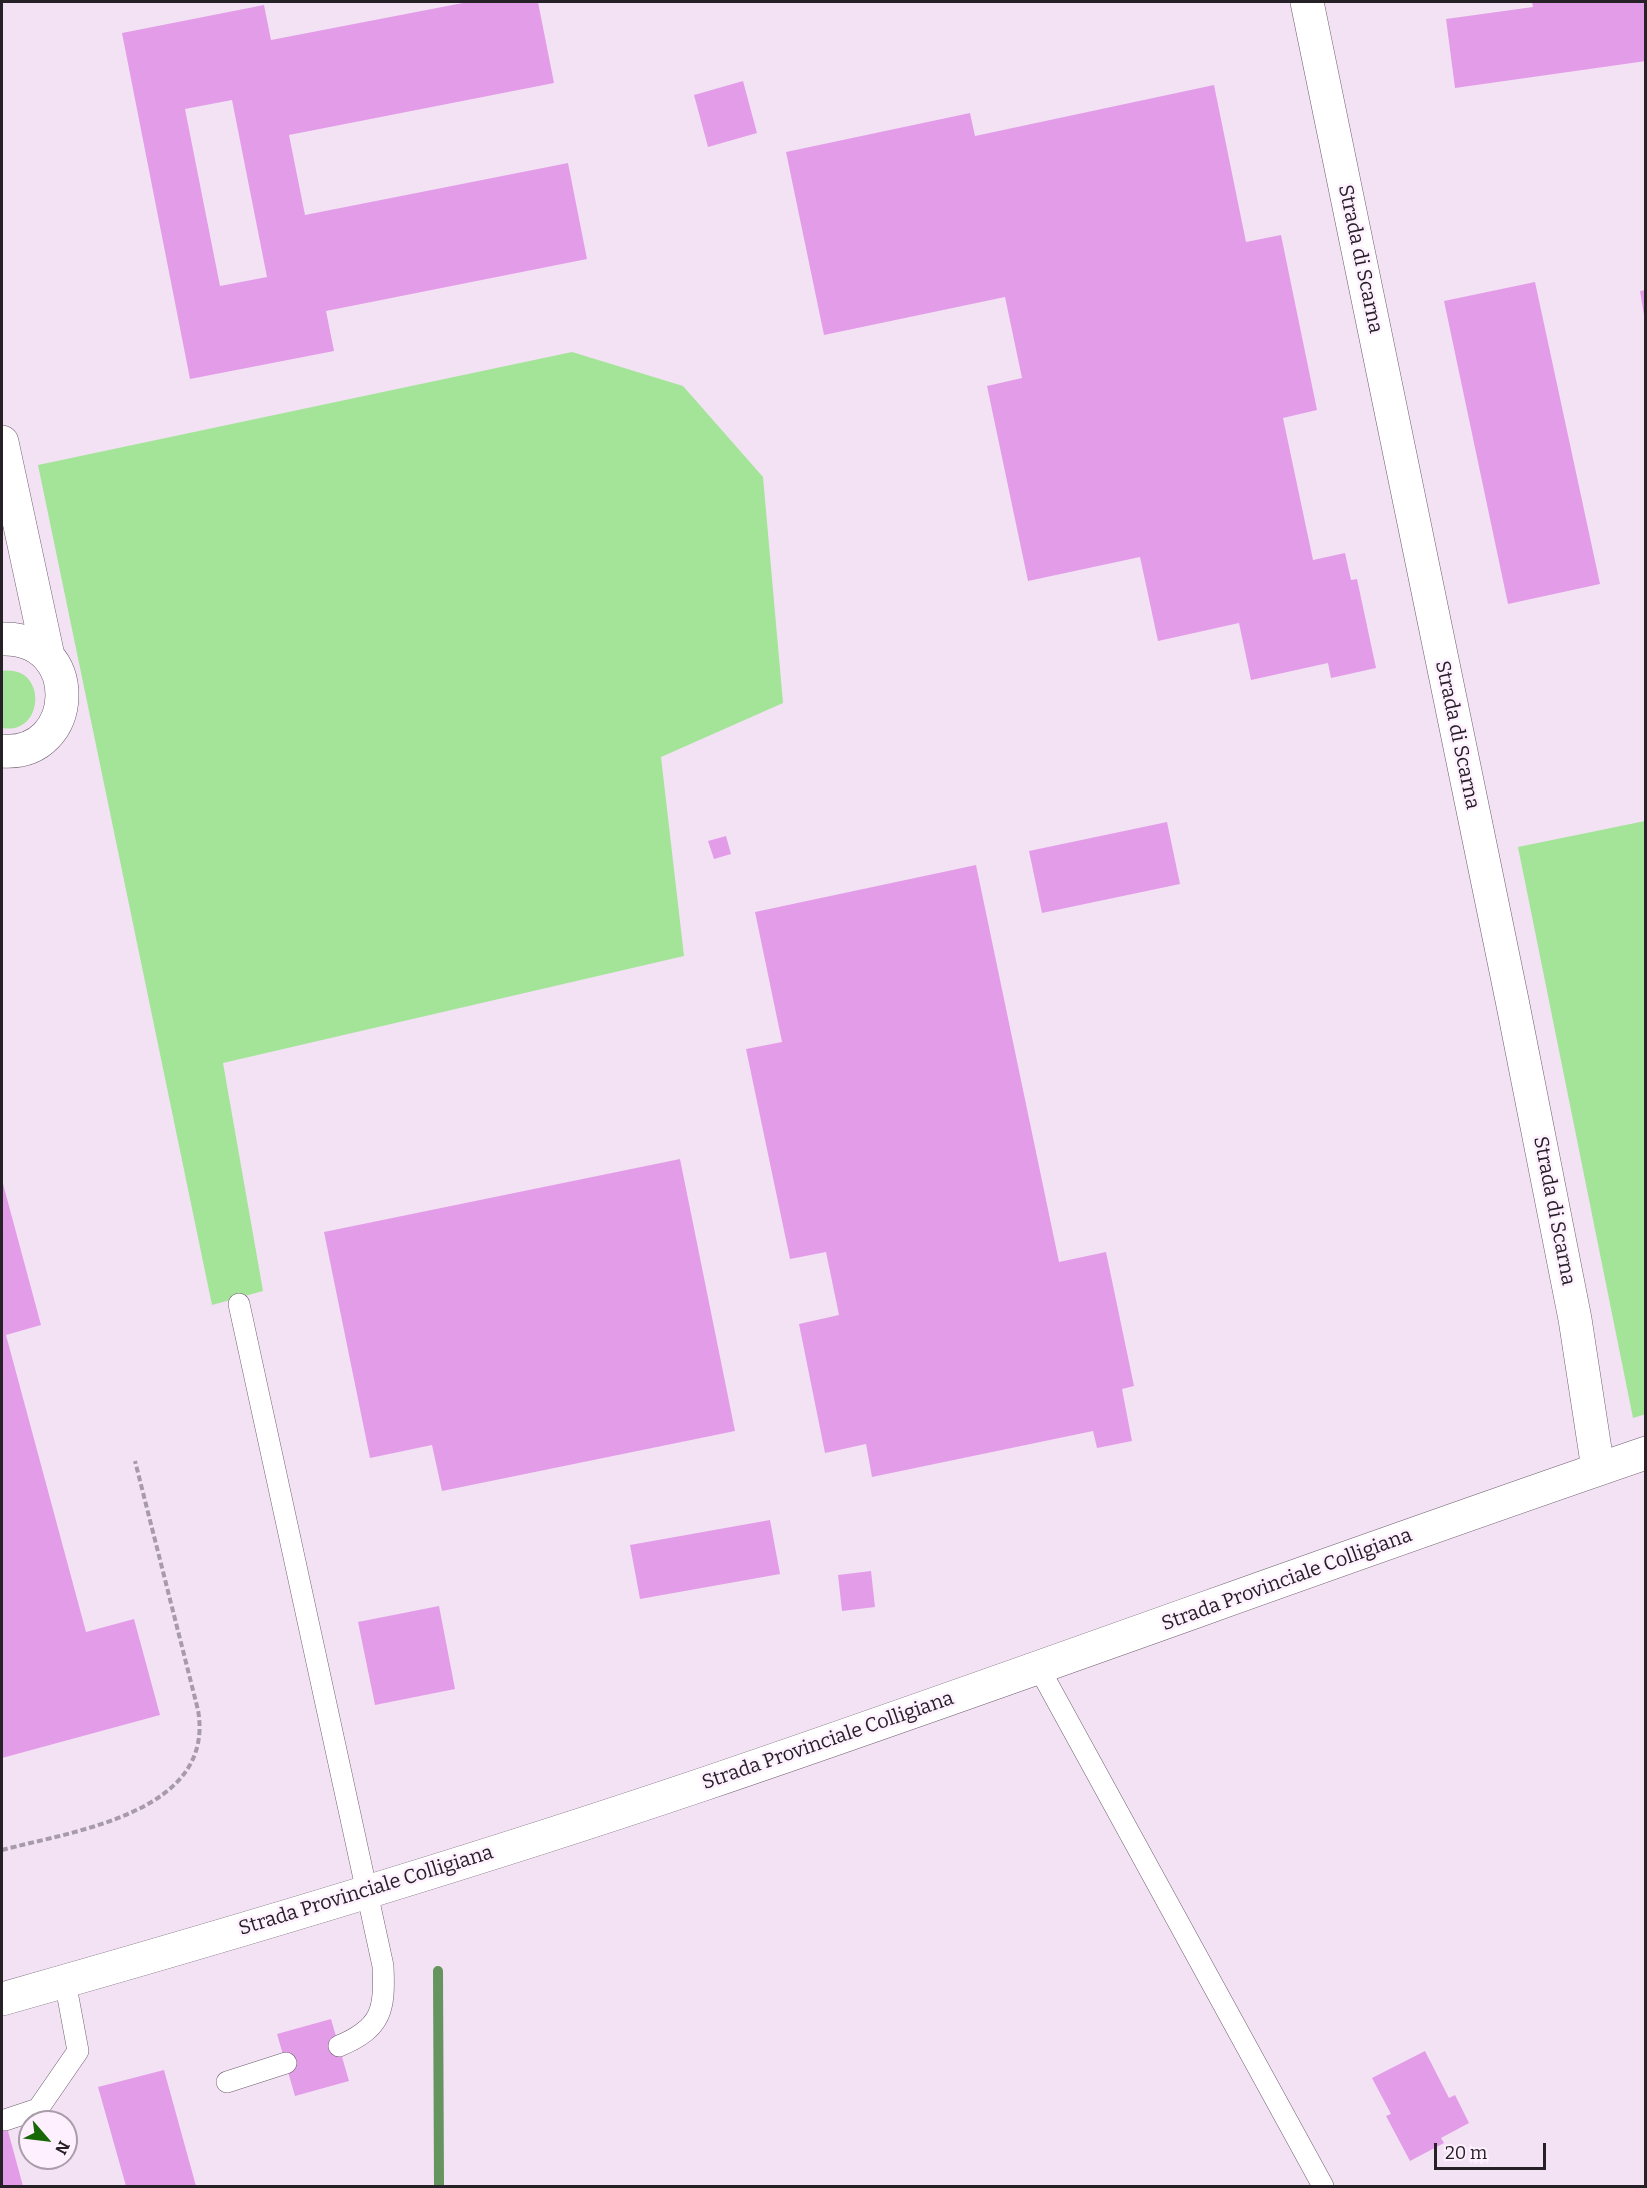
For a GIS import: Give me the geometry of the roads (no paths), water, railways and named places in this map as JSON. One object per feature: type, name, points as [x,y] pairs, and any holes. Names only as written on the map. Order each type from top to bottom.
[{"type":"street","name":"Strada di Scarna","points":[[1307,2],[1575,1319],[1598,1469]]},
{"type":"street","points":[[2,442],[48,657]]},
{"type":"street","points":[[2,639],[14,639],[33,645],[48,657],[58,671],[63,688],[62,706],[55,723],[44,738],[29,747],[11,752],[2,751]]},
{"type":"street","name":"Strada Provinciale Colligiana","points":[[2,1999],[366,1892],[699,1785],[1039,1668],[1646,1453]]},
{"type":"lane","points":[[238,1304],[382,1966],[382,2004],[370,2030],[339,2046]]},
{"type":"lane","points":[[1039,1668],[1323,2187]]},
{"type":"lane","points":[[5,2120],[38,2109],[78,2051],[65,1981]]},
{"type":"lane","points":[[227,2082],[286,2063]]},
{"type":"waterway","points":[[438,1971],[439,2186]]}]
